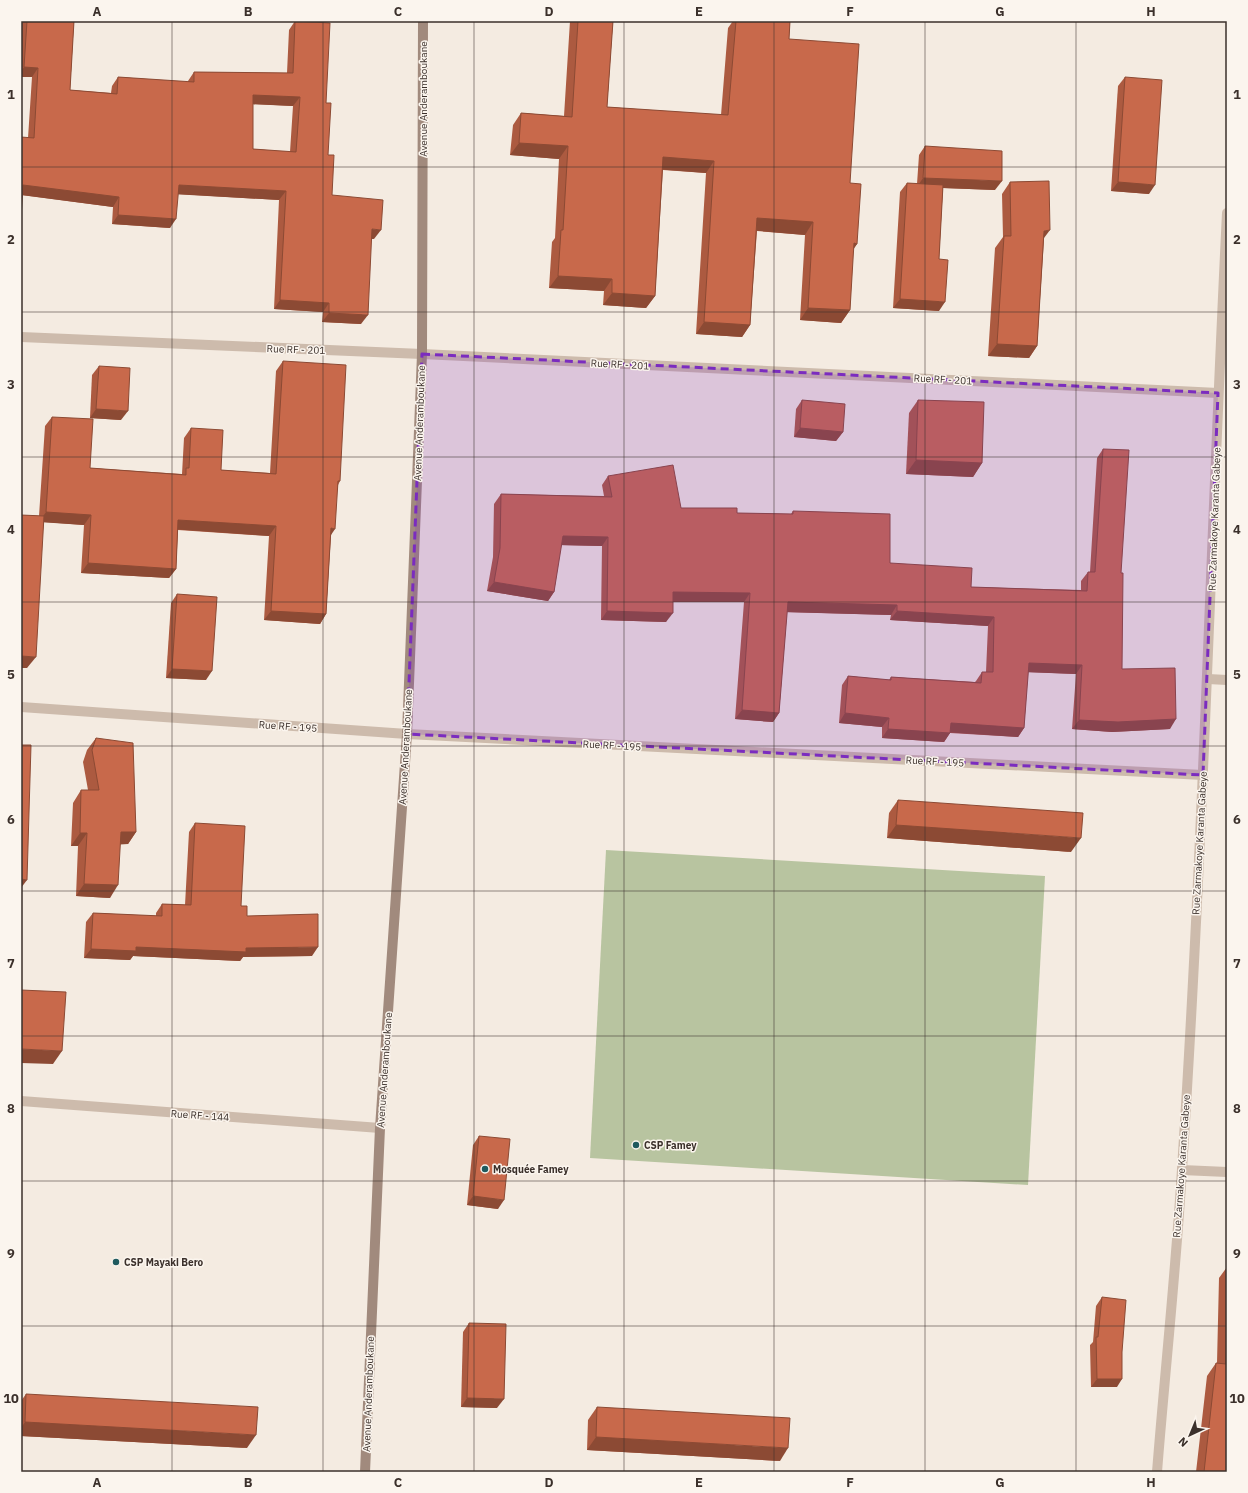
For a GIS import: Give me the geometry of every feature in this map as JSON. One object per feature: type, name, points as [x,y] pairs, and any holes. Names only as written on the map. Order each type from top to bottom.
[{"type":"street","name":"Avenue Anderamboukane","points":[[365,1472],[380,1128],[407,734],[422,354],[423,21]]},
{"type":"street","name":"Rue Zarmakoye Karanta Gabeye","points":[[1157,1472],[1182,1170],[1208,680],[1218,393],[1227,213]]},
{"type":"street","name":"Rue RF - 201","points":[[21,337],[422,354],[1218,393]]},
{"type":"street","points":[[1208,680],[1227,680]]},
{"type":"street","name":"Rue RF - 195","points":[[21,707],[407,734],[1203,775]]},
{"type":"street","name":"Rue RF - 144","points":[[21,1101],[380,1128]]},
{"type":"street","points":[[1182,1170],[1227,1172]]},
{"type":"highlighted area","points":[[422,354],[1218,393],[1203,775],[407,734]]},
{"type":"green space","points":[[606,850],[1045,876],[1028,1185],[590,1158]]},
{"type":"building","points":[[27,21],[74,21],[70,90],[117,94],[118,77],[194,82],[194,72],[293,73],[295,21],[330,23],[326,103],[331,103],[328,155],[334,155],[332,195],[383,200],[381,230],[372,229],[368,315],[329,313],[329,303],[280,300],[286,191],[179,185],[176,219],[118,215],[119,197],[23,185],[21,218],[21,137],[34,138],[38,68],[24,67]],"holes":[[[253,95],[300,97],[296,152],[253,149]]]},
{"type":"building","points":[[578,21],[613,21],[607,107],[728,115],[736,21],[790,21],[789,39],[859,44],[850,183],[861,184],[857,244],[854,243],[850,310],[808,308],[813,222],[757,218],[750,325],[704,322],[714,161],[663,157],[655,296],[612,293],[612,279],[558,276],[561,230],[563,230],[568,146],[519,143],[521,113],[572,117]]},
{"type":"building","points":[[1125,77],[1162,80],[1155,185],[1118,182]]},
{"type":"building","points":[[925,146],[1002,151],[1002,181],[923,178]]},
{"type":"building","points":[[1049,181],[1050,230],[1044,231],[1037,346],[997,344],[1004,236],[1011,236],[1010,182]]},
{"type":"building","points":[[907,183],[943,185],[939,259],[948,260],[945,302],[900,299]]},
{"type":"building","points":[[283,361],[346,365],[340,481],[338,481],[335,529],[331,528],[326,614],[271,611],[276,526],[178,520],[176,569],[88,563],[91,515],[46,512],[52,417],[93,419],[90,468],[186,475],[186,468],[189,468],[191,428],[223,430],[221,470],[276,474]]},
{"type":"building","points":[[99,366],[130,368],[128,411],[96,409]]},
{"type":"building","points":[[802,400],[845,404],[843,432],[800,428]]},
{"type":"building","points":[[918,400],[984,402],[982,463],[916,460]]},
{"type":"building","points":[[1103,449],[1129,450],[1121,573],[1123,573],[1122,669],[1175,668],[1176,719],[1118,722],[1079,720],[1082,665],[1029,663],[1024,728],[951,723],[950,733],[888,729],[889,718],[845,713],[848,676],[891,680],[891,677],[981,683],[982,672],[993,672],[994,617],[897,611],[897,605],[788,602],[779,713],[742,710],[750,593],[673,592],[673,613],[607,611],[608,537],[563,536],[554,592],[494,582],[500,548],[501,494],[612,497],[608,476],[673,465],[681,508],[737,508],[737,513],[793,514],[793,511],[890,514],[890,563],[972,568],[971,587],[1087,591],[1088,572],[1095,572]]},
{"type":"building","points":[[21,515],[44,516],[36,657],[21,656]]},
{"type":"building","points":[[177,594],[217,597],[212,671],[172,669]]},
{"type":"building","points":[[96,738],[133,743],[136,832],[121,832],[118,885],[84,884],[87,833],[80,833],[81,790],[99,790],[92,750]]},
{"type":"building","points":[[21,745],[31,745],[27,880],[21,879]]},
{"type":"building","points":[[898,800],[1083,813],[1081,838],[896,825]]},
{"type":"building","points":[[195,823],[245,826],[241,906],[247,906],[247,916],[318,914],[318,947],[246,948],[246,952],[136,947],[136,951],[91,949],[93,913],[162,916],[162,904],[191,905]]},
{"type":"building","points":[[21,990],[66,992],[62,1051],[21,1049]]},
{"type":"building","points":[[479,1136],[510,1139],[504,1200],[473,1196]]},
{"type":"building","points":[[1102,1297],[1126,1300],[1122,1352],[1122,1379],[1097,1379],[1096,1337],[1098,1337]]},
{"type":"building","points":[[469,1323],[506,1324],[504,1399],[467,1398]]},
{"type":"building","points":[[1227,1327],[1227,1472],[1204,1472],[1216,1363],[1226,1364]]},
{"type":"building","points":[[26,1394],[258,1407],[256,1435],[25,1422]]},
{"type":"building","points":[[597,1407],[790,1418],[788,1448],[596,1437]]},
{"type":"place","name":"CSP Famey","points":[[636,1145]]},
{"type":"place","name":"Mosquée Famey","points":[[485,1169]]},
{"type":"place","name":"CSP Mayaki Bero","points":[[116,1262]]}]
